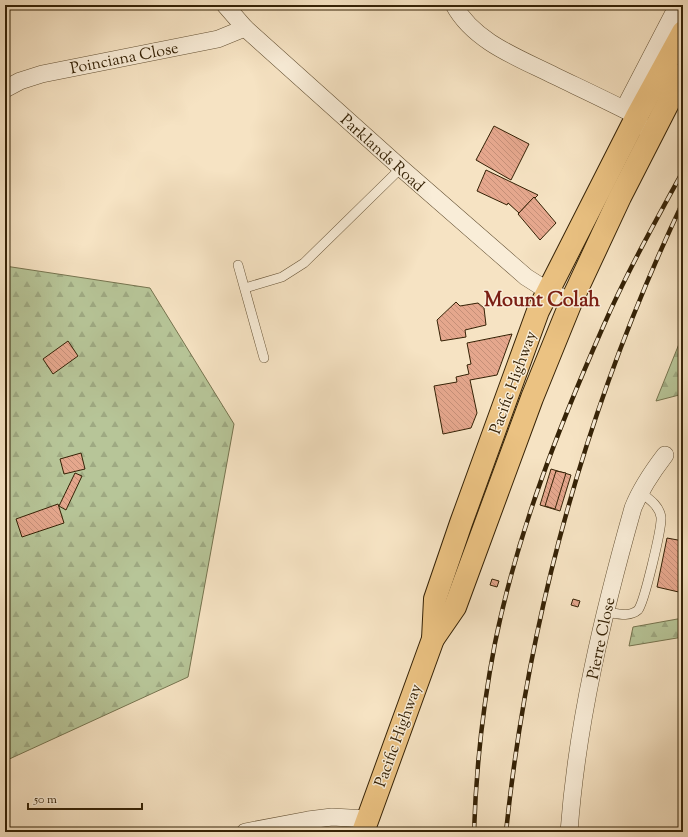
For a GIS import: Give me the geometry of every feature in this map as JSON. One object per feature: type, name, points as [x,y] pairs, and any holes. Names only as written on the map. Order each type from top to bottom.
[{"type":"main road","name":"Pacific Highway","points":[[365,826],[432,639],[435,599],[463,515],[536,318],[631,113],[683,32]]},
{"type":"main road","name":"Pacific Highway","points":[[432,639],[455,607],[524,420],[571,302],[634,169],[680,78]]},
{"type":"street","name":"Parklands Road","points":[[225,5],[245,28],[401,168],[526,277],[548,291],[571,302]]},
{"type":"street","points":[[454,5],[470,26],[506,52],[631,113],[641,125],[634,147],[634,169]]},
{"type":"street","points":[[631,113],[678,5]]},
{"type":"street","name":"Poinciana Close","points":[[5,89],[20,81],[42,74],[218,38],[245,28]]},
{"type":"street","points":[[631,113],[649,112],[662,95],[680,78]]},
{"type":"street","name":"Pierre Close","points":[[568,832],[580,736],[605,612],[633,508],[649,477],[666,455]]},
{"type":"street","points":[[245,832],[332,817],[365,826]]},
{"type":"lane","points":[[245,288],[282,277],[304,263],[401,168]]},
{"type":"lane","points":[[238,265],[264,358]]},
{"type":"lane","points":[[605,612],[632,614],[637,610],[643,599],[660,530],[661,517],[653,502],[640,492]]},
{"type":"green space","points":[[5,266],[150,288],[234,424],[188,677],[5,761]]},
{"type":"green space","points":[[683,334],[683,394],[656,401]]},
{"type":"green space","points":[[683,618],[683,637],[629,646],[633,627]]},
{"type":"building","points":[[494,126],[529,144],[511,180],[476,160]]},
{"type":"building","points":[[486,170],[538,195],[535,198],[534,197],[519,213],[508,203],[507,205],[477,191]]},
{"type":"building","points":[[534,197],[556,223],[540,240],[518,214]]},
{"type":"building","points":[[456,302],[460,306],[478,303],[484,308],[486,325],[465,330],[466,337],[441,341],[437,320]]},
{"type":"building","points":[[512,334],[497,375],[470,380],[477,413],[471,428],[443,434],[434,386],[457,382],[456,377],[469,374],[467,365],[471,364],[467,343]]},
{"type":"building","points":[[68,341],[78,356],[53,374],[43,359]]},
{"type":"building","points":[[81,453],[85,469],[64,474],[60,459]]},
{"type":"building","points":[[551,469],[571,475],[560,511],[540,505]]},
{"type":"building","points":[[556,471],[566,473],[555,509],[545,506]]},
{"type":"building","points":[[75,473],[82,476],[66,510],[59,506]]},
{"type":"building","points":[[58,504],[64,523],[22,537],[16,519]]},
{"type":"building","points":[[667,538],[683,541],[683,593],[657,587]]},
{"type":"building","points":[[492,579],[499,581],[497,587],[490,585]]},
{"type":"building","points":[[5,590],[8,590],[7,606],[5,606]]},
{"type":"building","points":[[573,599],[580,601],[578,607],[571,605]]},
{"type":"railway","points":[[474,832],[476,785],[491,666],[504,602],[527,522],[540,482],[586,365],[631,268],[683,171]]},
{"type":"railway","points":[[506,832],[516,750],[530,668],[547,588],[568,509],[591,431],[618,354],[649,277],[683,202]]},
{"type":"district","name":"Mount Colah","points":[[542,299]]}]
